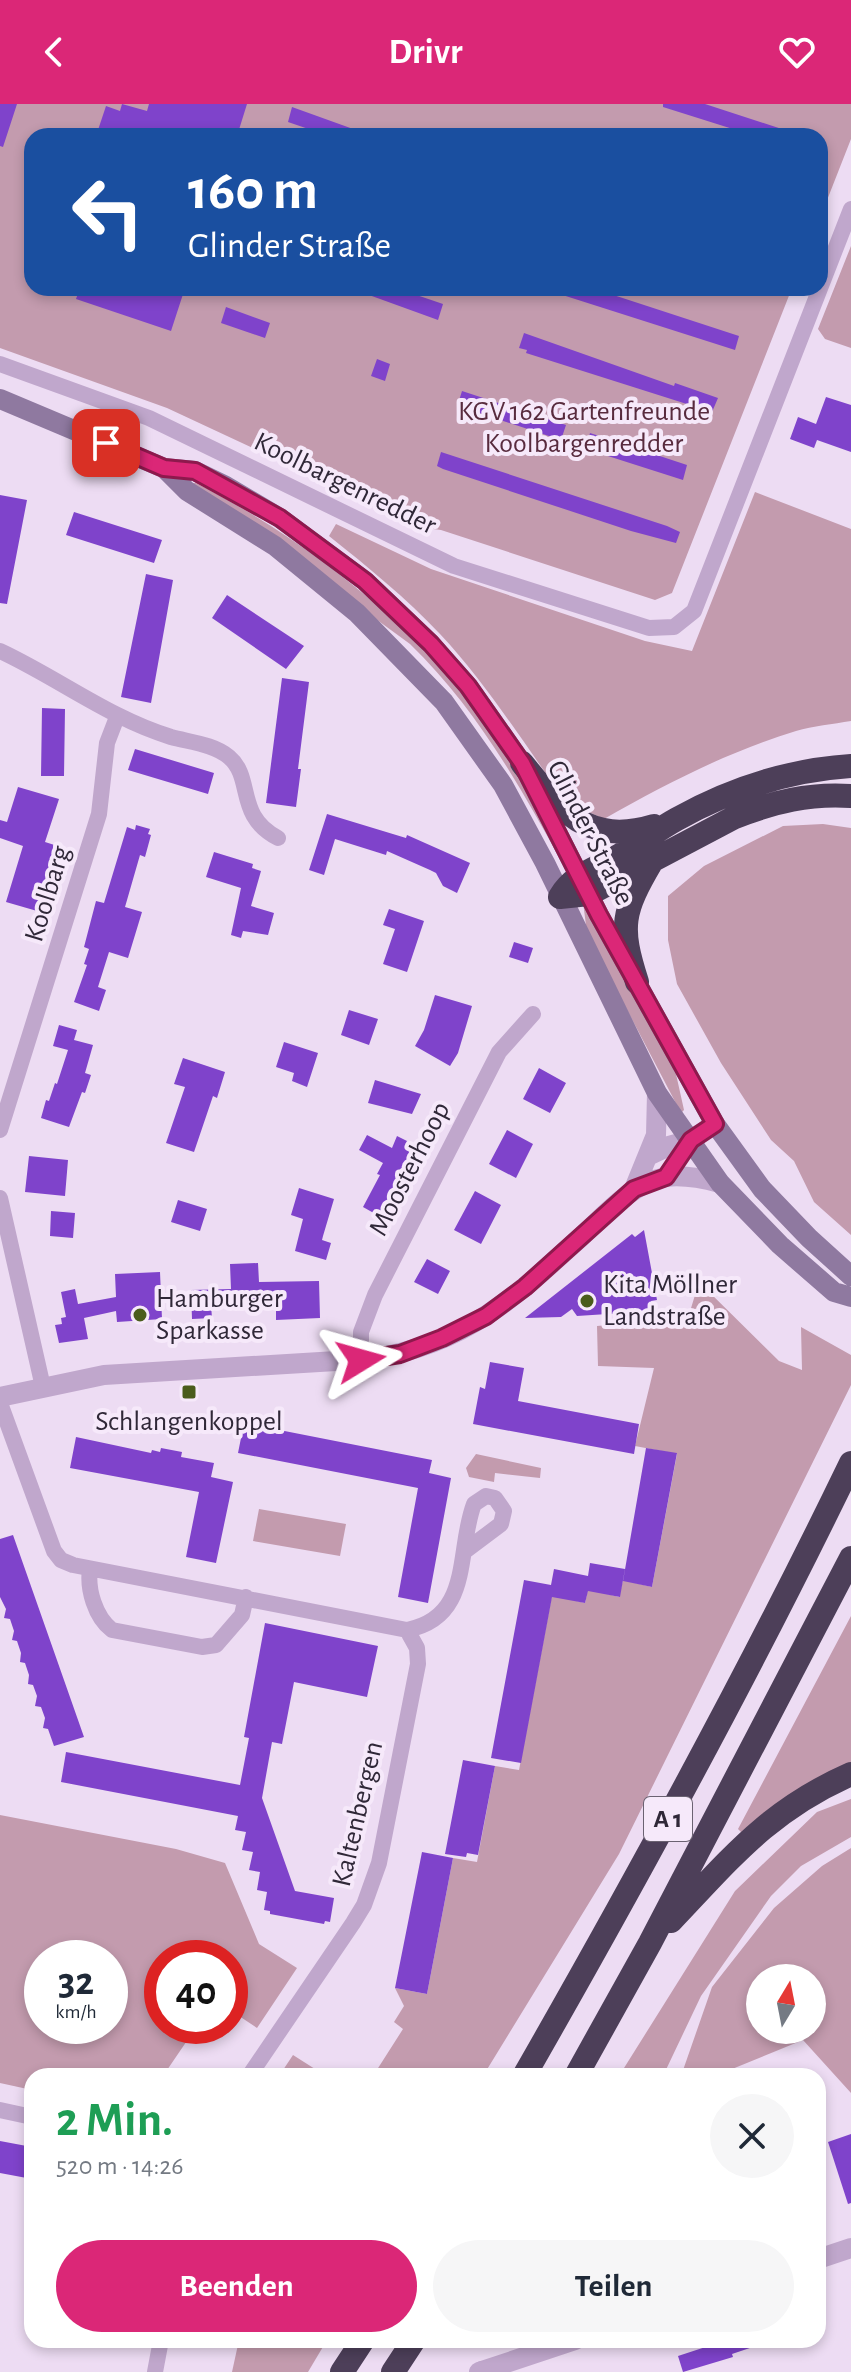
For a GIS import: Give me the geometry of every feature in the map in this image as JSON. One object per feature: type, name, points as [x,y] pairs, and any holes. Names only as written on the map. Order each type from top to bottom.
[{"type":"highway","points":[[522,763],[560,806],[592,827],[629,833],[675,820]]},
{"type":"highway","points":[[584,885],[622,854],[675,820],[732,792],[764,781],[851,766]]},
{"type":"highway","points":[[560,897],[652,860],[735,817],[757,809],[797,797],[851,796]]},
{"type":"highway","points":[[637,982],[625,940],[626,917],[633,893],[652,860]]},
{"type":"highway","name":"A 1","points":[[529,2068],[649,1854],[805,1558],[851,1463]]},
{"type":"highway","name":"A 1","points":[[580,2068],[650,1943],[851,1558]]},
{"type":"highway","points":[[650,1943],[763,1827],[797,1801],[851,1774]]},
{"type":"highway","points":[[342,2372],[358,2348]]},
{"type":"highway","points":[[393,2372],[409,2348]]},
{"type":"main road","name":"Glinder Straße","points":[[0,399],[164,468],[195,471],[226,486],[280,518],[365,581],[431,644],[468,686],[522,763],[584,885],[715,1124],[762,1189],[851,1276]]},
{"type":"main road","name":"Glinder Straße","points":[[164,468],[187,491],[275,546],[357,613],[444,702],[503,785],[657,1093],[720,1183],[780,1245],[834,1292],[851,1297]]},
{"type":"street","name":"Koolbargenredder","points":[[828,268],[851,209]]},
{"type":"street","name":"Koolbargenredder","points":[[0,364],[149,418],[454,566],[649,628],[674,627],[694,611],[817,296]]},
{"type":"street","points":[[0,651],[63,683],[117,717],[169,737],[216,749],[230,757],[239,770],[247,805],[263,830],[278,838]]},
{"type":"street","name":"Koolbarg","points":[[0,1130],[99,814],[107,743],[117,717]]},
{"type":"street","name":"Moosterhoop","points":[[361,1360],[361,1332],[375,1295],[499,1052],[533,1014]]},
{"type":"street","points":[[634,1189],[656,1135],[657,1093]]},
{"type":"street","points":[[648,1156],[691,1140],[715,1124]]},
{"type":"street","points":[[666,1177],[691,1140]]},
{"type":"street","points":[[465,1551],[454,1596],[445,1609],[435,1620],[407,1630],[90,1569],[61,1560],[54,1551],[0,1400],[43,1387],[104,1375],[361,1360],[400,1354],[486,1316],[525,1287],[634,1189],[666,1177],[720,1183]]},
{"type":"street","points":[[0,1198],[43,1387]]},
{"type":"street","points":[[90,1569],[87,1586],[104,1624],[112,1630],[202,1647],[216,1645],[242,1615],[246,1597]]},
{"type":"street","name":"Kaltenbergen","points":[[254,2068],[353,1923],[372,1886],[418,1664],[417,1648],[407,1630]]},
{"type":"street","points":[[0,2110],[24,2115]]},
{"type":"street","points":[[826,2256],[851,2248]]},
{"type":"street","points":[[155,2372],[160,2348]]},
{"type":"street","points":[[488,2371],[553,2348]]},
{"type":"green space","name":"KGV 162 Gartenfreunde Koolbargenredder","points":[[0,104],[851,104],[851,139],[828,198],[828,128],[24,128],[24,296],[789,296],[672,593],[655,600],[441,530],[411,526],[167,408],[0,348]]},
{"type":"green space","points":[[851,246],[851,348],[825,339],[818,329]]},
{"type":"green space","points":[[190,483],[196,483],[237,506],[317,557],[390,617],[424,650],[495,738],[560,849],[556,852],[525,796],[473,716],[410,644]]},
{"type":"green space","points":[[755,492],[851,529],[851,721],[803,729],[770,739],[674,781],[604,819],[580,808],[559,792],[487,691],[440,634],[400,595],[329,536],[336,524],[431,569],[645,641],[692,651]]},
{"type":"green space","points":[[823,824],[851,828],[851,1235],[814,1202],[794,1161],[771,1140],[721,1063],[677,984],[668,940],[668,896],[704,866],[783,826]]},
{"type":"green space","points":[[583,902],[676,1074],[684,1110],[681,1113],[587,933]]},
{"type":"green space","points":[[699,1282],[779,1361],[802,1370],[801,1327],[851,1355],[851,1385],[619,1854],[488,2068],[378,2068],[403,2029],[394,2022],[404,2006],[395,1988],[427,1994],[453,1858],[477,1862],[495,1766],[519,1770],[552,1595],[585,1603],[588,1589],[619,1597],[623,1580],[652,1587],[677,1454],[635,1446],[654,1368],[598,1366],[597,1326],[688,1318]]},
{"type":"green space","points":[[476,1454],[541,1468],[540,1478],[495,1473],[494,1482],[469,1477],[466,1468]]},
{"type":"green space","points":[[259,1509],[346,1524],[340,1556],[253,1541]]},
{"type":"green space","points":[[851,1616],[851,1765],[742,1833],[738,1829]]},
{"type":"green space","points":[[851,1799],[851,1837],[801,1866],[771,1896],[701,1996],[667,2068],[624,2068],[735,1891],[817,1812]]},
{"type":"green space","points":[[0,1815],[176,1849],[225,1863],[259,1944],[297,1968],[257,2028],[248,2022],[248,1940],[144,1940],[144,2044],[185,2044],[168,2068],[24,2068],[24,2088],[0,2083]]},
{"type":"green space","points":[[851,1848],[851,2093],[807,2044],[826,2044],[826,1964],[746,1964],[746,2044],[793,2044],[735,2068],[684,2068],[712,1987],[774,1908],[822,1866]]},
{"type":"green space","points":[[293,2055],[313,2068],[284,2068]]},
{"type":"green space","points":[[237,2348],[322,2348],[308,2372],[232,2372]]},
{"type":"building","points":[[0,104],[17,104],[3,147],[0,146]]},
{"type":"building","points":[[122,104],[147,111],[149,104],[247,104],[240,128],[99,128],[106,106],[120,111]]},
{"type":"building","points":[[663,104],[705,104],[779,128],[730,128],[663,107]]},
{"type":"building","points":[[292,107],[350,128],[306,128],[288,122]]},
{"type":"building","points":[[77,296],[182,296],[171,331],[76,299]]},
{"type":"building","points":[[372,296],[420,296],[443,304],[438,320]]},
{"type":"building","points":[[566,296],[616,296],[739,336],[735,350]]},
{"type":"building","points":[[226,307],[270,323],[265,338],[221,323]]},
{"type":"building","points":[[524,333],[674,386],[675,383],[718,398],[712,412],[526,353],[527,350],[519,348]]},
{"type":"building","points":[[377,359],[390,364],[385,381],[371,376]]},
{"type":"building","points":[[462,391],[566,425],[561,440],[464,408],[458,404]]},
{"type":"building","points":[[826,397],[851,405],[851,452],[817,440],[814,448],[790,439],[798,417],[816,424]]},
{"type":"building","points":[[590,433],[687,465],[683,480],[586,449]]},
{"type":"building","points":[[441,452],[680,532],[676,543],[443,469],[437,466]]},
{"type":"building","points":[[0,495],[27,500],[7,604],[0,603]]},
{"type":"building","points":[[74,512],[162,540],[154,563],[66,535]]},
{"type":"building","points":[[146,574],[173,580],[151,703],[121,697]]},
{"type":"building","points":[[227,595],[304,646],[286,669],[212,618]]},
{"type":"building","points":[[282,678],[309,682],[296,807],[266,803]]},
{"type":"building","points":[[42,708],[65,709],[64,776],[41,776]]},
{"type":"building","points":[[135,749],[214,773],[208,794],[128,770]]},
{"type":"building","points":[[18,787],[59,799],[45,842],[64,848],[44,913],[6,902],[23,846],[0,838],[0,820],[7,822]]},
{"type":"building","points":[[327,814],[406,838],[407,835],[470,863],[457,893],[443,886],[436,873],[430,870],[387,851],[386,855],[335,839],[324,875],[309,870]]},
{"type":"building","points":[[136,825],[150,829],[148,834],[151,835],[145,857],[140,855],[125,907],[142,912],[128,958],[109,952],[98,987],[106,990],[99,1011],[74,1002],[87,965],[84,964],[89,949],[84,947],[96,901],[104,903],[127,827],[135,830]]},
{"type":"building","points":[[214,852],[253,864],[252,868],[261,871],[251,906],[274,913],[268,935],[243,931],[241,938],[231,935],[241,888],[206,877]]},
{"type":"building","points":[[389,909],[424,921],[407,972],[383,964],[395,929],[383,925]]},
{"type":"building","points":[[514,942],[533,948],[528,963],[509,957]]},
{"type":"building","points":[[435,995],[472,1006],[458,1053],[450,1066],[415,1046],[424,1030]]},
{"type":"building","points":[[349,1010],[378,1019],[369,1045],[341,1035]]},
{"type":"building","points":[[59,1025],[77,1030],[74,1040],[93,1045],[85,1073],[91,1075],[69,1127],[41,1118],[68,1050],[53,1046]]},
{"type":"building","points":[[284,1042],[318,1053],[307,1087],[292,1081],[294,1073],[276,1067]]},
{"type":"building","points":[[183,1058],[225,1072],[217,1098],[213,1096],[194,1152],[166,1143],[185,1087],[174,1084]]},
{"type":"building","points":[[539,1068],[566,1083],[550,1113],[523,1099]]},
{"type":"building","points":[[375,1080],[421,1094],[412,1114],[368,1103]]},
{"type":"building","points":[[507,1130],[533,1144],[516,1178],[489,1164]]},
{"type":"building","points":[[367,1135],[392,1148],[397,1136],[417,1146],[379,1216],[363,1207],[383,1163],[359,1150]]},
{"type":"building","points":[[29,1156],[68,1160],[65,1196],[25,1192]]},
{"type":"building","points":[[299,1188],[334,1199],[322,1240],[331,1243],[326,1260],[295,1251],[303,1219],[291,1215]]},
{"type":"building","points":[[475,1191],[501,1205],[481,1244],[454,1230]]},
{"type":"building","points":[[178,1200],[207,1209],[200,1231],[171,1222]]},
{"type":"building","points":[[51,1211],[75,1213],[73,1238],[50,1236]]},
{"type":"building","points":[[644,1230],[657,1300],[651,1301],[653,1311],[577,1316],[572,1309],[561,1317],[525,1318],[632,1234],[635,1237]]},
{"type":"building","points":[[427,1259],[450,1271],[438,1294],[414,1282]]},
{"type":"building","points":[[258,1263],[259,1282],[319,1281],[320,1318],[276,1320],[276,1302],[211,1305],[212,1318],[192,1319],[191,1290],[231,1289],[230,1264]]},
{"type":"building","points":[[160,1272],[162,1319],[117,1322],[116,1311],[84,1318],[88,1339],[59,1343],[55,1325],[62,1324],[61,1318],[66,1317],[61,1292],[75,1289],[78,1304],[116,1297],[115,1274]]},
{"type":"building","points":[[490,1362],[524,1368],[518,1401],[639,1424],[634,1454],[473,1424],[480,1387],[485,1389]]},
{"type":"building","points":[[244,1423],[432,1460],[429,1473],[451,1478],[428,1603],[398,1597],[418,1488],[238,1453]]},
{"type":"building","points":[[76,1437],[151,1453],[152,1450],[160,1452],[161,1448],[182,1452],[181,1457],[214,1463],[211,1477],[233,1482],[216,1563],[186,1557],[199,1492],[70,1468]]},
{"type":"building","points":[[646,1448],[677,1453],[652,1587],[623,1581]]},
{"type":"building","points":[[13,1535],[84,1737],[54,1746],[48,1729],[43,1728],[45,1718],[41,1707],[35,1706],[37,1696],[33,1685],[28,1684],[25,1663],[20,1662],[17,1641],[12,1640],[14,1631],[10,1619],[4,1618],[6,1609],[0,1597],[0,1539]]},
{"type":"building","points":[[590,1563],[625,1569],[620,1597],[588,1591],[585,1603],[552,1597],[521,1763],[491,1758],[524,1580],[551,1585],[554,1569],[588,1576]]},
{"type":"building","points":[[265,1623],[378,1646],[367,1697],[294,1682],[282,1744],[272,1742],[262,1798],[295,1891],[334,1898],[330,1922],[325,1921],[324,1924],[270,1914],[270,1911],[264,1910],[267,1892],[257,1890],[260,1872],[249,1870],[253,1852],[242,1850],[246,1832],[235,1830],[238,1816],[61,1782],[66,1752],[240,1785],[249,1738],[244,1737]]},
{"type":"building","points":[[463,1760],[495,1766],[478,1855],[467,1853],[466,1857],[445,1854]]},
{"type":"building","points":[[422,1852],[453,1858],[427,1994],[395,1988]]},
{"type":"building","points":[[851,2134],[851,2203],[848,2204],[828,2142]]},
{"type":"building","points":[[0,2141],[24,2146],[24,2178],[0,2173]]},
{"type":"building","points":[[702,2348],[750,2348],[732,2354],[733,2357],[683,2372],[678,2356]]},
{"type":"place","name":"Kita Möllner Landstraße","points":[[587,1301]]},
{"type":"place","name":"Hamburger Sparkasse","points":[[140,1315]]},
{"type":"place","name":"Schlangenkoppel","points":[[189,1392]]},
{"type":"route","points":[[106,443],[164,468],[195,471],[280,518],[365,581],[431,644],[468,686],[522,763],[599,915],[715,1124],[691,1140],[666,1177],[634,1189],[525,1287],[486,1316],[400,1354],[361,1360]]}]
